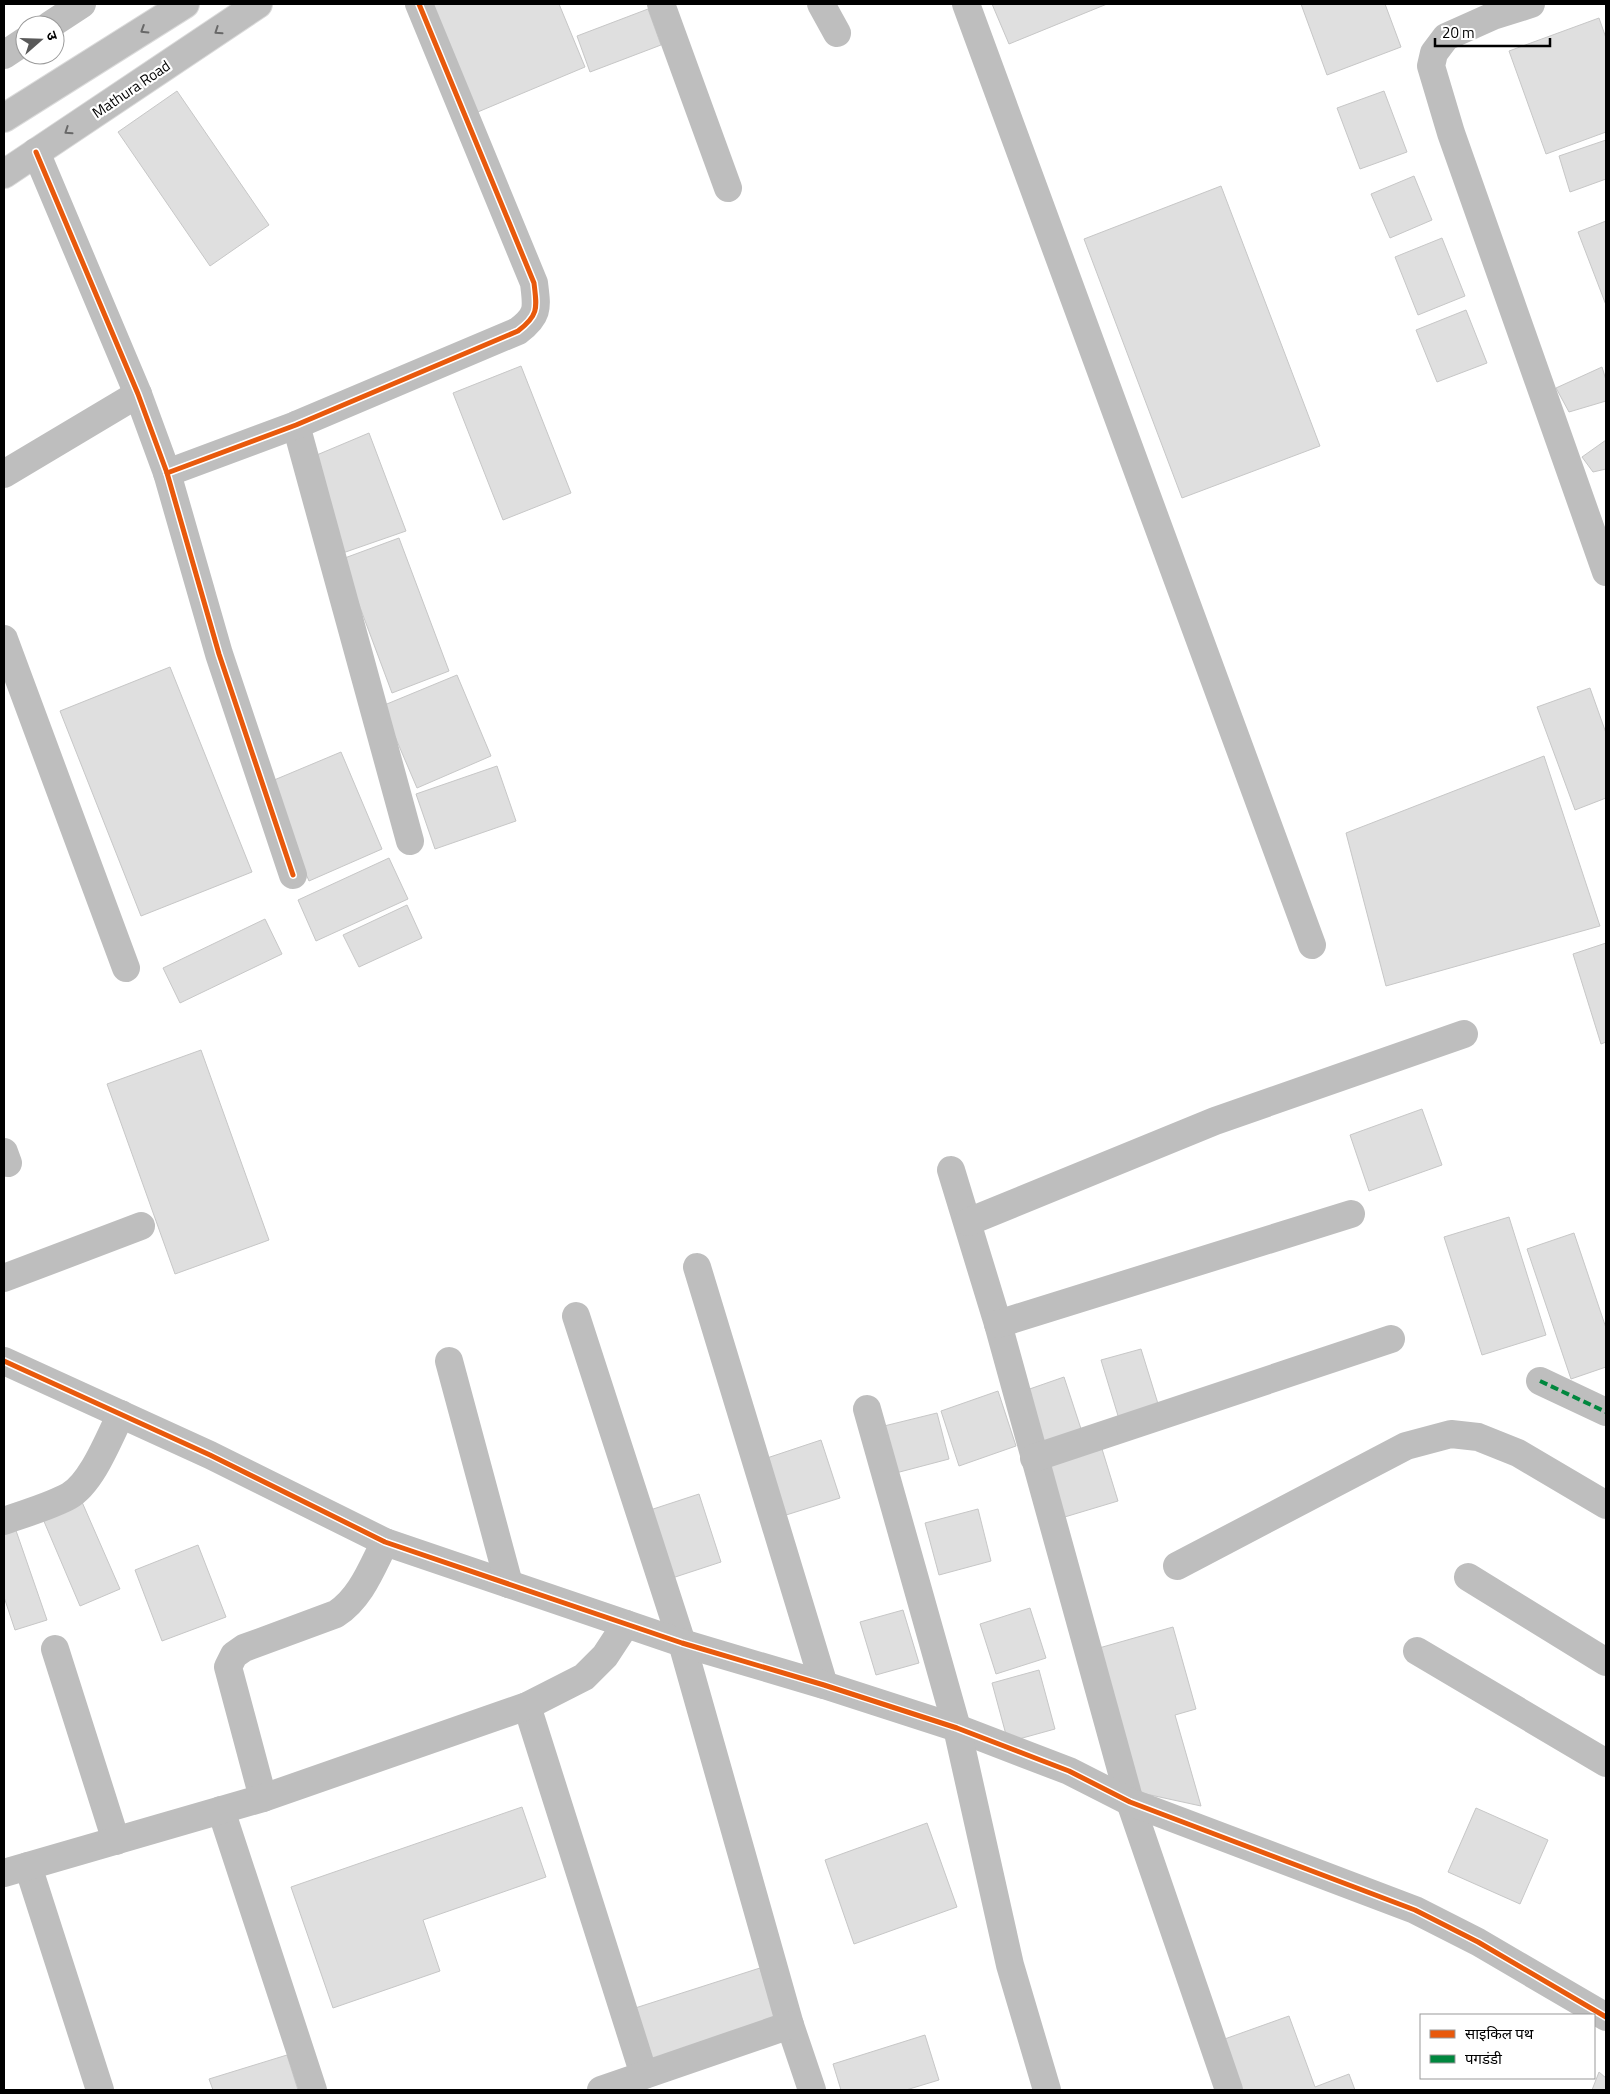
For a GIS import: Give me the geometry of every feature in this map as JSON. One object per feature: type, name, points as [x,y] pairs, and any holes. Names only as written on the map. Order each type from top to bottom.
[{"type":"main road","points":[[65,15],[82,4]]},
{"type":"main road","points":[[4,118],[185,4]]},
{"type":"main road","name":"Mathura Road","points":[[4,174],[258,4]]},
{"type":"main road","points":[[167,473],[296,424],[518,331],[532,321],[537,303],[534,283],[419,4]]},
{"type":"main road","points":[[661,4],[728,188]]},
{"type":"main road","points":[[821,4],[837,33]]},
{"type":"main road","points":[[966,4],[1312,945]]},
{"type":"main road","points":[[1532,4],[1472,24],[1446,37],[1434,53],[1431,66],[1451,133],[1606,568]]},
{"type":"main road","points":[[4,55],[15,48]]},
{"type":"main road","points":[[36,152],[138,394],[167,473],[219,654],[293,875]]},
{"type":"main road","points":[[4,474],[138,394]]},
{"type":"main road","points":[[296,424],[410,841]]},
{"type":"main road","points":[[4,639],[126,968]]},
{"type":"main road","points":[[968,1222],[1215,1122],[1464,1034]]},
{"type":"main road","points":[[952,1170],[998,1324],[1130,1802],[1229,2090]]},
{"type":"main road","points":[[998,1324],[1351,1214]]},
{"type":"main road","points":[[4,1278],[141,1226]]},
{"type":"main road","points":[[697,1267],[824,1685]]},
{"type":"main road","points":[[576,1316],[682,1643],[790,2025],[812,2090]]},
{"type":"main road","points":[[1034,1458],[1391,1339]]},
{"type":"main road","points":[[4,1361],[210,1455],[385,1542],[682,1643],[824,1685],[957,1728],[1069,1770],[1130,1802],[1415,1910],[1478,1942],[1606,2017]]},
{"type":"main road","points":[[449,1361],[509,1584]]},
{"type":"main road","points":[[1540,1381],[1606,1412]]},
{"type":"main road","points":[[867,1409],[957,1728],[1010,1965],[1047,2090]]},
{"type":"main road","points":[[4,1521],[70,1495],[82,1486],[121,1414]]},
{"type":"main road","points":[[1177,1566],[1406,1446],[1451,1434],[1478,1436],[1518,1453],[1606,1505]]},
{"type":"main road","points":[[262,1798],[228,1667],[234,1655],[244,1648],[336,1614],[347,1607],[356,1596],[385,1542]]},
{"type":"main road","points":[[1468,1577],[1606,1662]]},
{"type":"main road","points":[[100,2090],[16,1870],[262,1798],[527,1706],[584,1677],[605,1656],[626,1624]]},
{"type":"main road","points":[[55,1649],[116,1841]]},
{"type":"main road","points":[[1416,1651],[1606,1764]]},
{"type":"main road","points":[[527,1706],[644,2075]]},
{"type":"main road","points":[[221,1810],[313,2090]]},
{"type":"main road","points":[[602,2090],[790,2025]]},
{"type":"building","points":[[427,4],[559,4],[585,67],[473,114]]},
{"type":"building","points":[[992,4],[1107,4],[1009,44]]},
{"type":"building","points":[[1301,4],[1385,4],[1401,47],[1327,75]]},
{"type":"building","points":[[648,9],[661,45],[590,72],[577,36]]},
{"type":"building","points":[[1599,18],[1606,38],[1606,132],[1546,154],[1509,51]]},
{"type":"building","points":[[177,91],[269,225],[210,266],[118,132]]},
{"type":"building","points":[[1384,91],[1407,152],[1360,169],[1337,108]]},
{"type":"building","points":[[1606,140],[1606,179],[1570,192],[1559,156]]},
{"type":"building","points":[[1414,176],[1432,220],[1390,238],[1371,194]]},
{"type":"building","points":[[1221,186],[1320,446],[1182,498],[1084,239]]},
{"type":"building","points":[[1606,221],[1606,305],[1578,232]]},
{"type":"building","points":[[1442,238],[1465,296],[1418,315],[1395,257]]},
{"type":"building","points":[[1466,310],[1487,363],[1437,382],[1416,330]]},
{"type":"building","points":[[521,366],[571,493],[503,520],[453,393]]},
{"type":"building","points":[[1602,367],[1606,380],[1606,401],[1569,412],[1556,388]]},
{"type":"building","points":[[369,433],[406,531],[337,555],[312,457]]},
{"type":"building","points":[[1606,440],[1606,469],[1593,472],[1582,457]]},
{"type":"building","points":[[399,538],[449,671],[392,693],[342,559]]},
{"type":"building","points":[[170,667],[252,872],[141,916],[60,711]]},
{"type":"building","points":[[457,675],[491,756],[417,788],[382,706]]},
{"type":"building","points":[[1590,688],[1606,733],[1606,798],[1575,810],[1537,707]]},
{"type":"building","points":[[341,752],[382,849],[309,881],[267,783]]},
{"type":"building","points":[[1544,756],[1600,926],[1386,986],[1346,833]]},
{"type":"building","points":[[497,766],[516,821],[435,849],[416,794]]},
{"type":"building","points":[[389,858],[408,899],[316,941],[298,900]]},
{"type":"building","points":[[407,905],[422,938],[359,967],[343,935]]},
{"type":"building","points":[[265,919],[282,954],[180,1003],[163,968]]},
{"type":"building","points":[[1606,943],[1606,1042],[1601,1044],[1573,954]]},
{"type":"building","points":[[201,1050],[269,1240],[175,1274],[107,1084]]},
{"type":"building","points":[[1422,1109],[1442,1165],[1369,1191],[1350,1135]]},
{"type":"building","points":[[1509,1217],[1546,1335],[1482,1355],[1444,1237]]},
{"type":"building","points":[[1574,1233],[1606,1328],[1606,1367],[1571,1379],[1527,1249]]},
{"type":"building","points":[[1141,1349],[1159,1407],[1119,1419],[1101,1360]]},
{"type":"building","points":[[1064,1377],[1083,1435],[1041,1449],[1021,1392]]},
{"type":"building","points":[[998,1391],[1016,1446],[959,1466],[941,1411]]},
{"type":"building","points":[[937,1413],[949,1459],[892,1474],[880,1427]]},
{"type":"building","points":[[821,1440],[840,1498],[783,1516],[764,1459]]},
{"type":"building","points":[[1102,1449],[1118,1501],[1058,1519],[1042,1467]]},
{"type":"building","points":[[699,1494],[721,1562],[663,1581],[641,1513]]},
{"type":"building","points":[[82,1502],[120,1589],[80,1606],[43,1519]]},
{"type":"building","points":[[978,1509],[991,1561],[939,1575],[925,1523]]},
{"type":"building","points":[[12,1519],[47,1620],[15,1630],[4,1597],[4,1522]]},
{"type":"building","points":[[198,1545],[226,1617],[162,1641],[135,1570]]},
{"type":"building","points":[[1030,1608],[1046,1658],[996,1674],[980,1624]]},
{"type":"building","points":[[903,1610],[919,1663],[876,1675],[860,1622]]},
{"type":"building","points":[[1173,1627],[1196,1709],[1175,1715],[1201,1806],[1132,1791],[1092,1650]]},
{"type":"building","points":[[1039,1670],[1055,1729],[1008,1742],[992,1683]]},
{"type":"building","points":[[522,1807],[546,1877],[423,1920],[440,1971],[333,2008],[291,1887]]},
{"type":"building","points":[[1476,1808],[1548,1840],[1520,1904],[1448,1872]]},
{"type":"building","points":[[927,1823],[957,1907],[854,1944],[825,1860]]},
{"type":"building","points":[[760,1968],[776,2020],[645,2061],[629,2010]]},
{"type":"building","points":[[1289,2016],[1315,2087],[1349,2074],[1355,2090],[1235,2090],[1219,2041]]},
{"type":"building","points":[[925,2035],[939,2080],[906,2090],[841,2090],[833,2064]]},
{"type":"building","points":[[287,2055],[298,2090],[213,2090],[209,2079]]},
{"type":"building","points":[[1599,2072],[1606,2078],[1606,2090],[1592,2090]]},
{"type":"marked path","points":[[1540,1381],[1606,1412]]},
{"type":"cycle path","points":[[167,473],[296,425],[518,331],[533,315],[536,305],[534,283],[419,4]]},
{"type":"cycle path","points":[[36,152],[138,394],[167,473],[219,654],[293,875]]},
{"type":"cycle path","points":[[4,1361],[210,1455],[385,1542],[682,1643],[824,1685],[957,1728],[1069,1771],[1130,1802],[1415,1910],[1478,1942],[1606,2017]]}]
